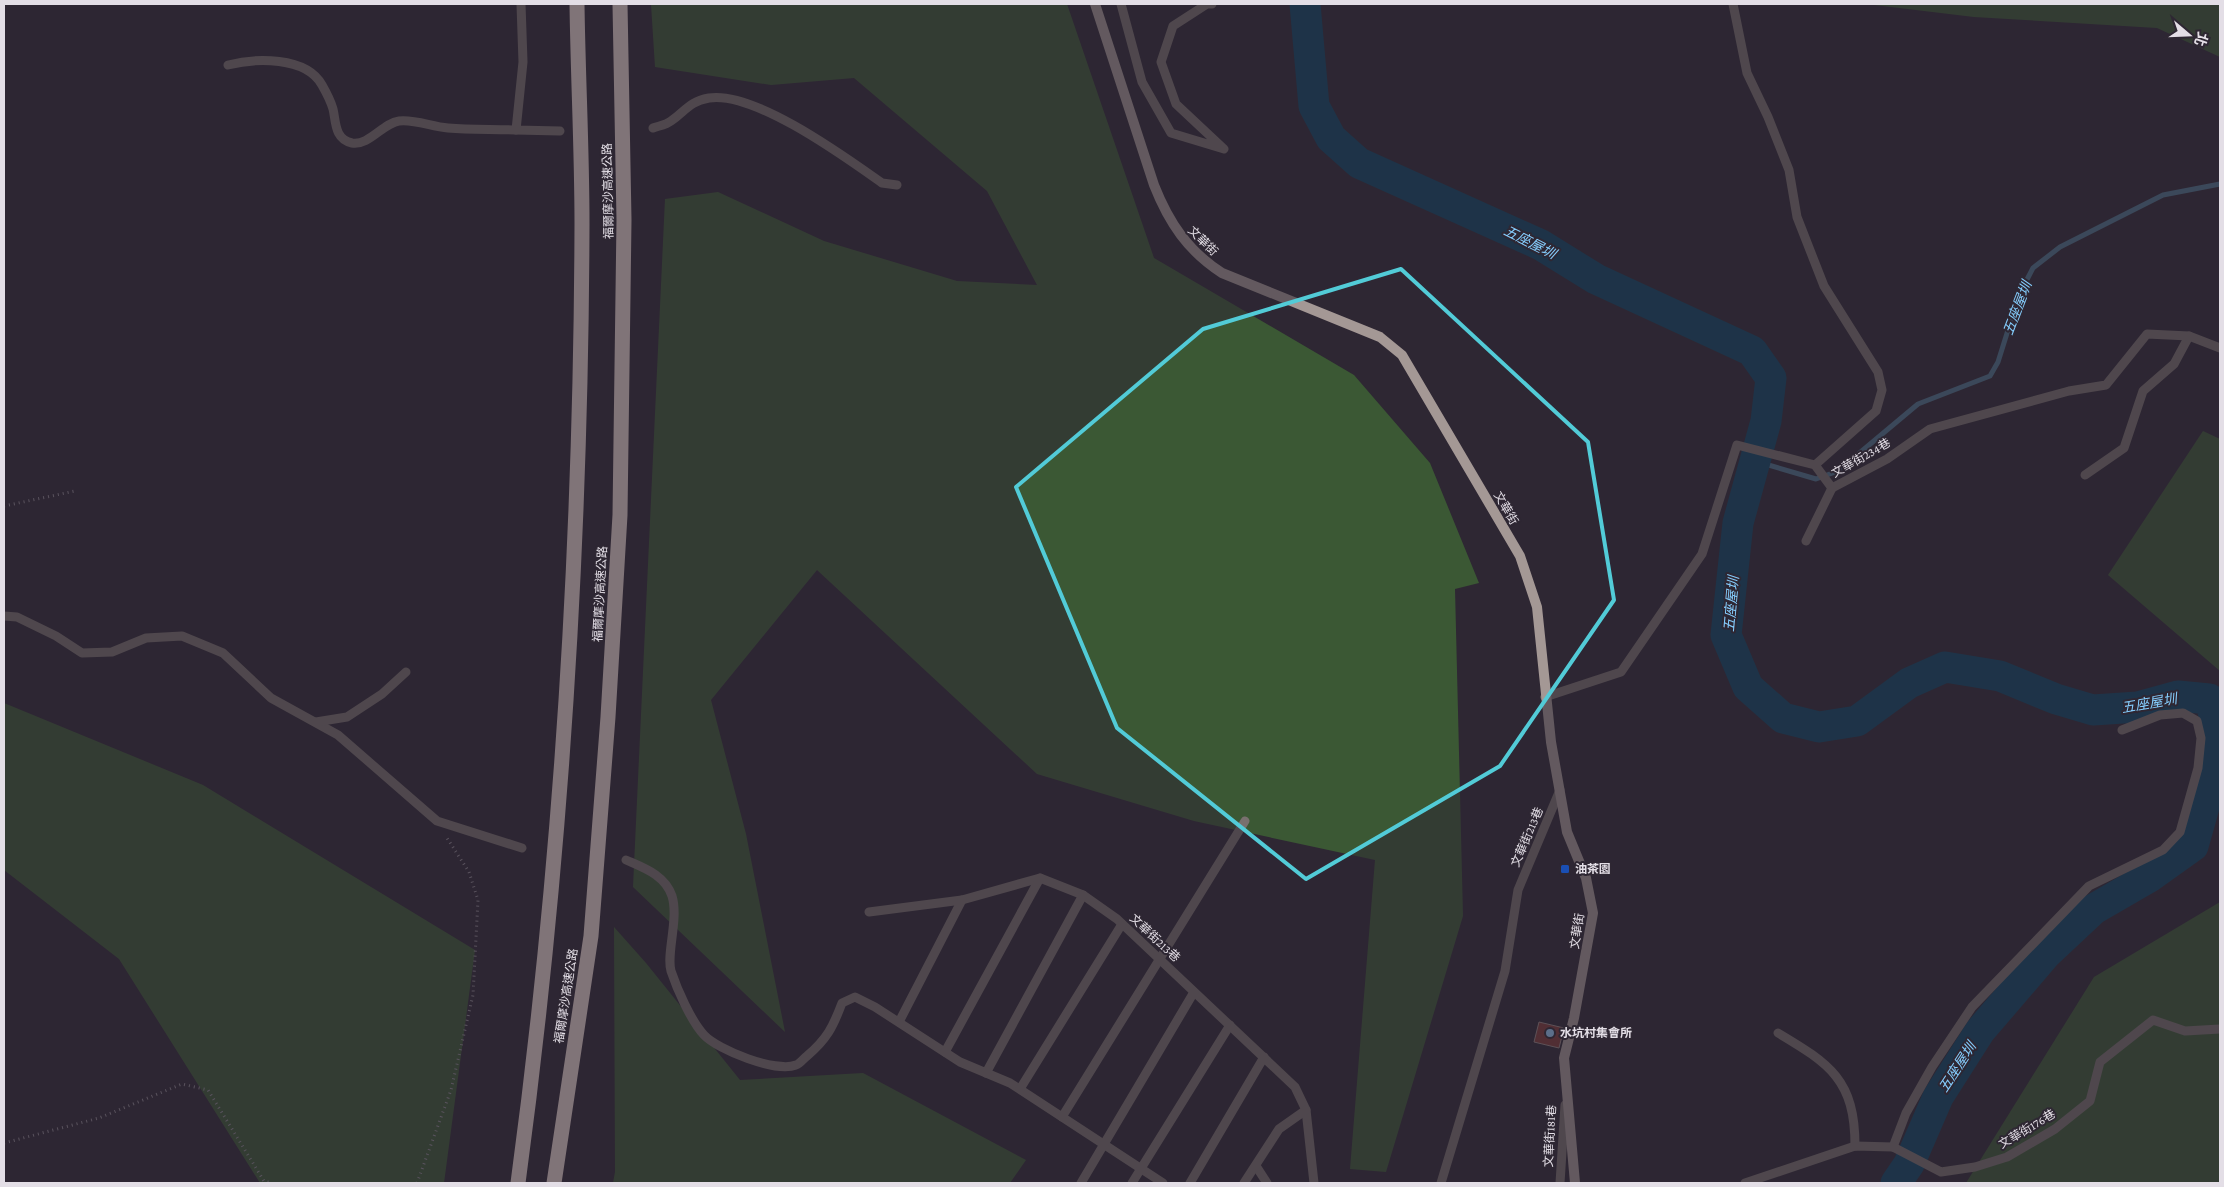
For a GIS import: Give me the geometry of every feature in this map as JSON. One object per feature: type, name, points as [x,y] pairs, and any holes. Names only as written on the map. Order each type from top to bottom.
[{"type":"highway","name":"福爾摩沙高速公路","points":[[518,1183],[547,936],[568,679],[576,513],[581,232],[577,4]]},
{"type":"highway","name":"福爾摩沙高速公路","points":[[554,1183],[591,936],[620,524],[624,220],[620,4]]},
{"type":"street","name":"文華街","points":[[1095,4],[1154,185],[1166,213],[1182,240],[1204,262],[1222,273],[1373,334],[1402,355],[1520,556],[1536,607],[1545,697],[1567,832],[1586,878],[1593,913],[1574,1018],[1564,1058],[1575,1183]]},
{"type":"lane","points":[[516,130],[523,62],[521,4]]},
{"type":"lane","points":[[1121,4],[1142,82],[1171,133],[1224,149],[1176,104],[1160,62],[1173,26],[1207,4],[1212,4]]},
{"type":"lane","points":[[1733,4],[1747,74],[1768,117],[1789,170],[1797,217],[1824,286],[1878,372],[1882,390],[1876,411],[1815,465]]},
{"type":"lane","points":[[228,65],[248,60],[270,59],[306,70],[322,83],[333,110],[334,127],[345,139],[352,143],[362,142],[398,121],[448,128],[560,131]]},
{"type":"lane","points":[[653,128],[670,122],[689,103],[711,98],[736,101],[766,111],[802,130],[882,183],[897,185]]},
{"type":"lane","name":"文華街234巷","points":[[1545,697],[1621,672],[1702,554],[1737,445],[1815,465],[1831,486],[1887,459],[1930,428],[2069,391],[2106,385],[2147,334],[2189,336],[2220,348]]},
{"type":"lane","points":[[2085,475],[2124,448],[2143,391],[2174,364],[2189,336]]},
{"type":"lane","points":[[1806,541],[1831,486]]},
{"type":"lane","points":[[4,616],[17,617],[56,636],[82,654],[112,652],[146,638],[182,636],[223,653],[271,698],[338,735],[436,821],[522,848]]},
{"type":"lane","points":[[316,722],[347,716],[382,694],[406,672]]},
{"type":"lane","points":[[1893,1147],[1906,1113],[1932,1067],[1972,1007],[2089,886],[2163,850],[2180,832],[2198,768],[2202,738],[2196,722],[2184,713],[2160,715],[2122,730]]},
{"type":"lane","name":"文華街213巷","points":[[1441,1183],[1505,971],[1518,890],[1560,790]]},
{"type":"lane","points":[[1062,1117],[1245,822]]},
{"type":"lane","points":[[626,860],[657,874],[672,895],[675,923],[670,969],[686,1006],[705,1036],[738,1056],[773,1066],[796,1066],[832,1030],[842,1003],[855,997],[899,1022],[960,1062],[1020,1089],[1163,1183]]},
{"type":"lane","points":[[945,1052],[1040,878]]},
{"type":"lane","points":[[869,912],[962,900],[1040,878]]},
{"type":"lane","name":"文華街213巷","points":[[1040,878],[1083,895],[1122,924],[1295,1087],[1306,1110],[1314,1183]]},
{"type":"lane","points":[[986,1073],[1083,895]]},
{"type":"lane","points":[[899,1022],[962,900]]},
{"type":"lane","points":[[1020,1089],[1122,924]]},
{"type":"lane","points":[[1081,1183],[1194,992]]},
{"type":"lane","name":"文華街176巷","points":[[1745,1183],[1855,1146],[1893,1147],[1941,1172],[1975,1167],[2007,1157],[2055,1129],[2090,1101],[2100,1062],[2153,1020],[2185,1031],[2220,1030]]},
{"type":"lane","points":[[1132,1183],[1230,1025]]},
{"type":"lane","points":[[1778,1033],[1821,1060],[1840,1079],[1849,1101],[1855,1127],[1855,1146]]},
{"type":"lane","points":[[1190,1183],[1264,1057]]},
{"type":"lane","name":"文華街181巷","points":[[1560,1183],[1566,1089]]},
{"type":"lane","points":[[1244,1183],[1279,1130],[1306,1110]]},
{"type":"lane","points":[[1256,1166],[1267,1183]]},
{"type":"path","points":[[4,506],[75,491]]},
{"type":"path","points":[[417,1183],[451,1090],[473,995],[478,900],[469,872],[436,821]]},
{"type":"path","points":[[4,1143],[99,1118],[182,1084],[208,1090],[264,1182],[272,1183]]},
{"type":"highlighted area","points":[[1401,269],[1588,442],[1614,600],[1500,766],[1306,879],[1117,728],[1016,487],[1203,329]]},
{"type":"green space","points":[[651,4],[1067,4],[1154,258],[1354,375],[1430,463],[1479,583],[1455,589],[1463,916],[1386,1172],[1350,1169],[1375,860],[1194,821],[1037,774],[817,570],[711,700],[746,834],[785,1032],[633,887],[665,199],[718,192],[824,241],[957,281],[1037,285],[987,191],[854,78],[771,85],[655,67]]},
{"type":"green space","points":[[1866,4],[2220,4],[2220,57],[2157,28],[1974,17]]},
{"type":"green space","points":[[2203,431],[2220,439],[2220,671],[2108,575]]},
{"type":"green space","points":[[4,703],[203,785],[475,950],[444,1183],[260,1183],[119,959],[4,870]]},
{"type":"green space","points":[[2220,902],[2220,1183],[1966,1183],[2094,977]]},
{"type":"green space","points":[[614,927],[646,963],[740,1080],[863,1073],[1026,1160],[1010,1183],[613,1183],[615,1172]]},
{"type":"building","name":"水坑村集會所","points":[[1539,1022],[1564,1028],[1559,1048],[1534,1042]]},
{"type":"waterway","name":"五座屋圳","points":[[1305,4],[1314,106],[1331,138],[1359,163],[1541,245],[1596,279],[1752,351],[1771,378],[1766,421],[1738,523],[1726,635],[1748,687],[1783,718],[1819,727],[1857,721],[1909,683],[1945,667],[2000,676],[2056,699],[2093,710],[2138,707],[2178,696],[2209,699],[2220,732],[2213,775],[2193,846],[2151,876],[2094,909],[2046,954],[1980,1031],[1938,1097],[1909,1164],[1896,1183]]},
{"type":"waterway","name":"五座屋圳","points":[[1755,461],[1816,479],[1838,471],[1918,404],[1990,376],[1998,362],[2019,295],[2033,268],[2060,247],[2163,195],[2220,184]]},
{"type":"place","name":"油茶園","points":[[1565,869]]},
{"type":"place","name":"水坑村集會所","points":[[1550,1033]]}]
